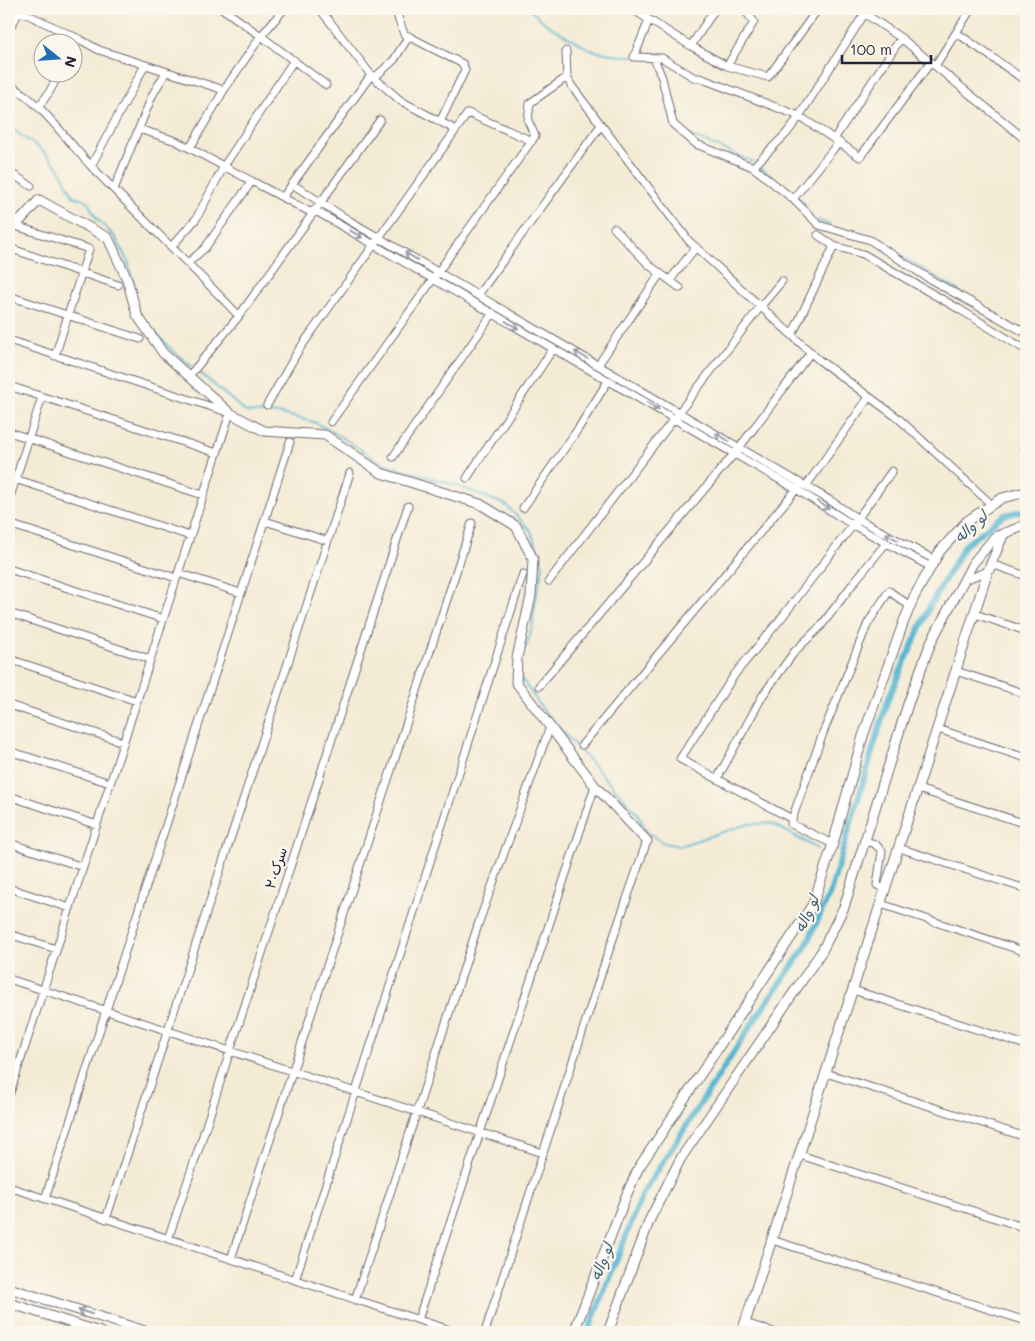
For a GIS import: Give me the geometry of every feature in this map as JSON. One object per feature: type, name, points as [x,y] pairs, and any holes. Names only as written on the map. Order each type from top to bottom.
[{"type":"street","points":[[223,9],[326,85]]},
{"type":"street","points":[[190,148],[224,90],[261,36],[284,9]]},
{"type":"street","points":[[320,9],[372,76],[401,101],[456,130]]},
{"type":"street","points":[[395,9],[404,34],[464,64],[465,70],[440,122]]},
{"type":"street","points":[[632,9],[727,66],[768,78],[818,9]]},
{"type":"street","points":[[691,46],[715,9]]},
{"type":"street","points":[[727,66],[754,22],[744,9]]},
{"type":"street","points":[[649,20],[634,57],[662,58],[695,78],[700,78],[799,116],[860,157],[957,33],[971,9]]},
{"type":"street","points":[[10,24],[21,10],[99,50],[224,90]]},
{"type":"street","points":[[754,168],[786,134],[799,116],[862,10],[901,38],[1026,140]]},
{"type":"street","points":[[957,33],[1026,81]]},
{"type":"street","points":[[283,197],[372,76],[394,60],[409,36]]},
{"type":"street","points":[[793,199],[836,140],[901,38]]},
{"type":"street","points":[[566,51],[568,76],[571,85],[689,241],[819,360],[898,418],[992,505]]},
{"type":"street","points":[[654,58],[662,78],[674,124],[696,144],[754,168],[793,199],[819,225],[870,240],[928,278],[1026,333]]},
{"type":"street","points":[[172,246],[196,219],[224,166],[294,60]]},
{"type":"street","points":[[91,166],[145,65]]},
{"type":"street","points":[[114,189],[153,94],[166,72]]},
{"type":"street","points":[[331,422],[535,136],[528,121],[530,103],[568,76]]},
{"type":"street","points":[[38,106],[51,92],[55,82]]},
{"type":"street","points":[[9,84],[38,106],[91,166],[188,262],[238,316]]},
{"type":"street","points":[[267,406],[298,351],[468,113],[532,140]]},
{"type":"street","points":[[189,376],[238,316],[380,120]]},
{"type":"street","points":[[478,295],[601,125]]},
{"type":"street","points":[[138,129],[176,141],[313,212],[493,313],[608,381],[677,416]]},
{"type":"street","points":[[9,172],[31,186]]},
{"type":"street","points":[[188,262],[205,248],[252,181]]},
{"type":"street","points":[[292,184],[350,221],[598,365],[677,416],[831,501],[855,522],[887,542],[933,563]]},
{"type":"street","points":[[9,217],[19,222],[39,200],[108,238],[127,279],[137,314],[163,353],[230,413]]},
{"type":"street","points":[[9,224],[89,249],[55,356]]},
{"type":"street","points":[[614,228],[649,265],[680,288]]},
{"type":"street","points":[[818,235],[834,246],[863,254],[1026,350]]},
{"type":"street","points":[[792,335],[834,246]]},
{"type":"street","points":[[670,280],[696,247]]},
{"type":"street","points":[[9,248],[118,285]]},
{"type":"street","points":[[598,365],[660,274]]},
{"type":"street","points":[[549,581],[782,281]]},
{"type":"street","points":[[9,296],[140,339]]},
{"type":"street","points":[[393,457],[493,313]]},
{"type":"street","points":[[9,340],[230,413],[264,431],[326,435],[380,474],[480,504],[516,526],[533,559],[531,596],[517,658],[516,682],[595,786],[647,841],[606,959],[485,1332]]},
{"type":"street","points":[[467,478],[553,349]]},
{"type":"street","points":[[539,686],[736,450],[810,352]]},
{"type":"street","points":[[523,508],[578,429],[608,381]]},
{"type":"street","points":[[9,386],[217,453]]},
{"type":"street","points":[[9,500],[12,478],[42,397]]},
{"type":"street","points":[[582,745],[801,486],[869,397]]},
{"type":"street","points":[[9,1096],[230,413]]},
{"type":"street","points":[[9,432],[204,494]]},
{"type":"street","points":[[45,1199],[290,442]]},
{"type":"street","points":[[792,819],[680,759],[735,674],[779,621],[892,471]]},
{"type":"street","points":[[106,1219],[350,473]]},
{"type":"street","points":[[12,478],[190,536]]},
{"type":"street","points":[[574,1332],[626,1196],[638,1170],[813,904],[833,844],[863,736],[910,606],[933,563],[940,551],[967,521],[1002,498],[1026,492]]},
{"type":"street","name":"سرک۲۰","points":[[168,1239],[408,506]]},
{"type":"street","points":[[265,520],[328,541]]},
{"type":"street","points":[[855,522],[933,563]]},
{"type":"street","points":[[231,1259],[472,523]]},
{"type":"street","points":[[9,524],[177,576],[241,593]]},
{"type":"street","points":[[608,1332],[650,1219],[681,1158],[822,951],[844,907],[908,704],[931,642],[973,563],[995,537],[1026,525]]},
{"type":"street","points":[[773,1332],[744,1328],[956,671],[1004,533]]},
{"type":"street","points":[[717,779],[763,695],[795,651],[821,626],[887,542]]},
{"type":"street","points":[[964,580],[992,567],[1026,576]]},
{"type":"street","points":[[9,569],[163,619]]},
{"type":"street","points":[[294,1280],[523,574]]},
{"type":"street","points":[[833,844],[790,824],[823,733],[868,623],[889,591],[910,606]]},
{"type":"street","points":[[9,614],[150,659]]},
{"type":"street","points":[[975,614],[1026,631]]},
{"type":"street","points":[[9,660],[136,701]]},
{"type":"street","points":[[956,671],[1026,694]]},
{"type":"street","points":[[9,705],[123,742]]},
{"type":"street","points":[[355,1300],[480,919],[550,727]]},
{"type":"street","points":[[938,729],[1026,758]]},
{"type":"street","points":[[9,751],[110,783]]},
{"type":"street","points":[[418,1320],[595,786]]},
{"type":"street","points":[[918,789],[1026,824]]},
{"type":"street","points":[[9,796],[97,825]]},
{"type":"street","points":[[865,841],[875,844],[882,851],[877,885],[886,890]]},
{"type":"street","points":[[9,843],[83,867]]},
{"type":"street","points":[[899,848],[1026,888]]},
{"type":"street","points":[[9,888],[70,908]]},
{"type":"street","points":[[881,904],[1026,952]]},
{"type":"street","points":[[9,934],[56,949]]},
{"type":"street","points":[[9,979],[542,1153]]},
{"type":"street","points":[[853,990],[1026,1045]]},
{"type":"street","points":[[826,1073],[1026,1137]]},
{"type":"street","points":[[800,1156],[1026,1228]]},
{"type":"street","points":[[9,1188],[456,1332]]},
{"type":"street","points":[[772,1240],[1026,1320]]},
{"type":"street","points":[[9,1288],[148,1332]]},
{"type":"street","points":[[9,1303],[100,1332]]},
{"type":"waterway","points":[[529,9],[549,26],[591,50],[620,56],[633,56]]},
{"type":"waterway","points":[[9,127],[41,149],[59,168],[73,196],[87,201],[97,219],[115,237],[128,262],[136,295]]},
{"type":"waterway","points":[[691,136],[754,162]]},
{"type":"waterway","points":[[757,165],[801,200],[806,208]]},
{"type":"waterway","points":[[818,220],[830,225]]},
{"type":"waterway","points":[[890,249],[960,292]]},
{"type":"waterway","points":[[151,328],[173,351],[191,366]]},
{"type":"waterway","points":[[199,372],[246,412],[281,414],[314,422],[380,462],[461,487],[506,505],[531,531],[543,566],[528,643],[523,650]]},
{"type":"waterway","name":"لو واله","points":[[588,1332],[643,1193],[750,1027],[806,946],[830,893],[888,699],[930,606],[964,546],[1004,515],[1026,510]]},
{"type":"waterway","points":[[519,675],[543,710],[637,813],[647,832],[664,843],[679,846],[748,824],[771,823],[818,849]]}]
